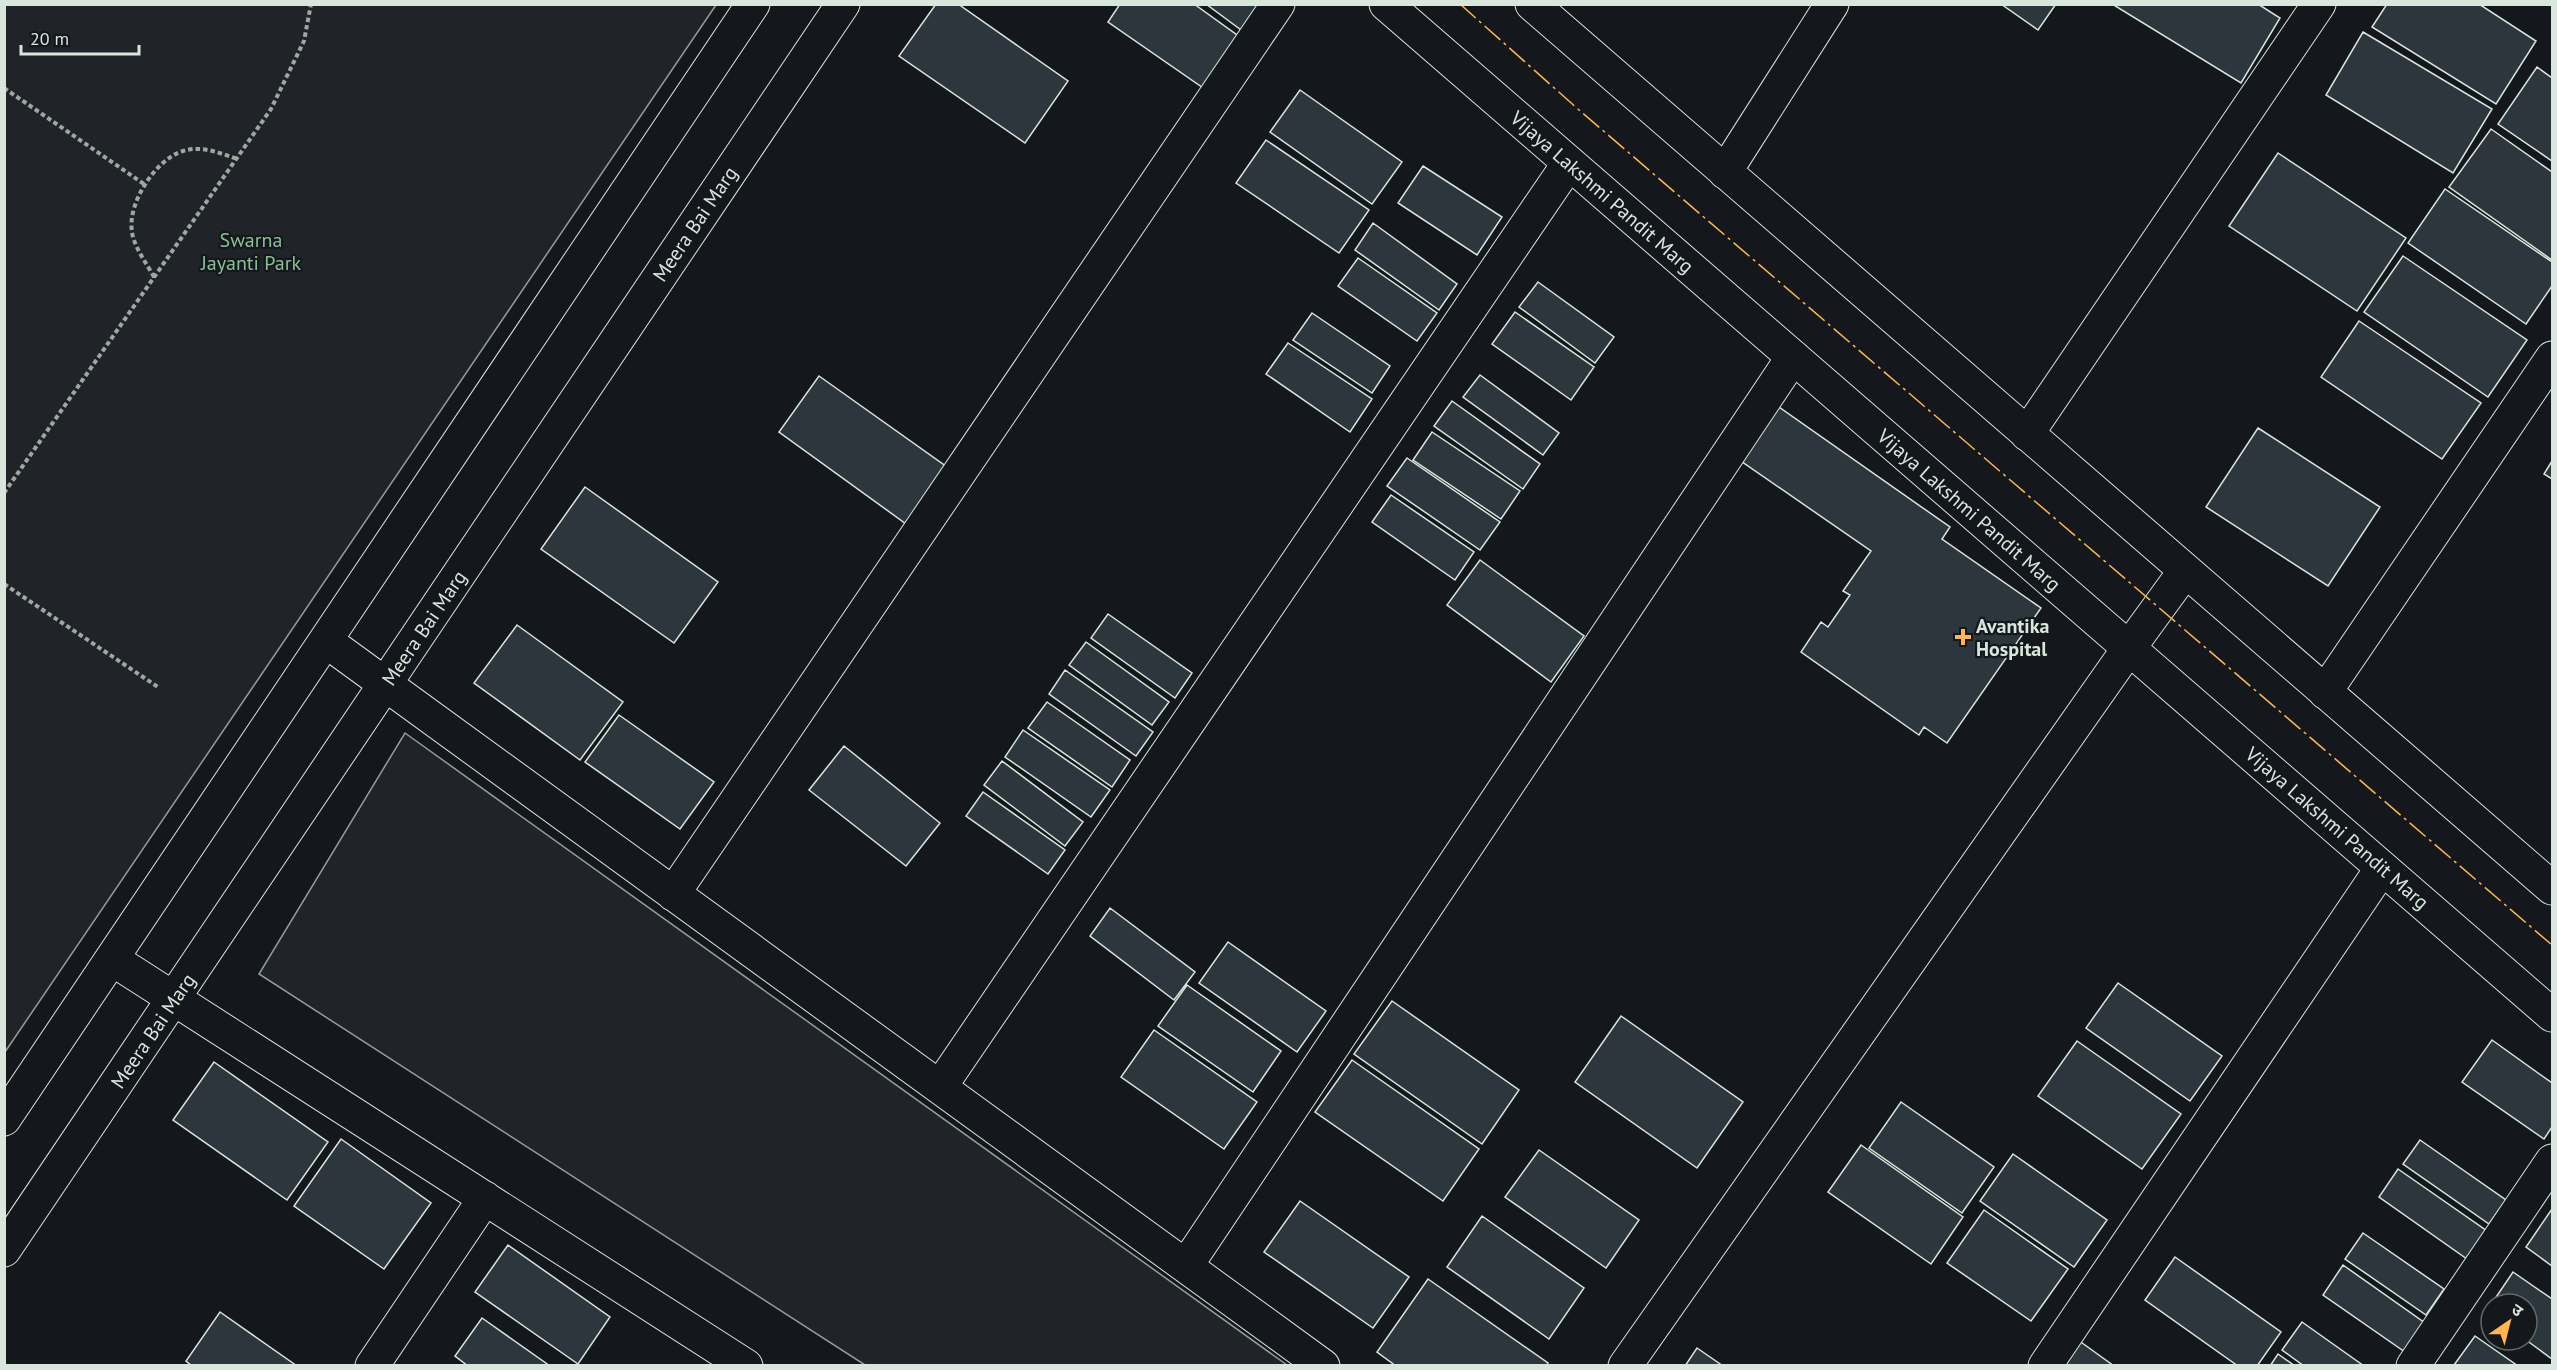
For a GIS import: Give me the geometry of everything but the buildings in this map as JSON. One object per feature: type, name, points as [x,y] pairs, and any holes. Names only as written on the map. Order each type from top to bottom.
[{"type":"street","points":[[4,1119],[753,4]]},
{"type":"street","name":"Meera Bai Marg","points":[[4,1250],[843,4]]},
{"type":"street","points":[[673,894],[1278,4]]},
{"type":"street","name":"Vijaya Lakshmi Pandit Marg","points":[[1386,4],[2553,1015]]},
{"type":"street","points":[[1532,4],[2553,888]]},
{"type":"street","points":[[1725,172],[1833,4]]},
{"type":"street","points":[[2027,434],[2319,4]]},
{"type":"street","points":[[940,1087],[1569,163]]},
{"type":"street","points":[[1186,1266],[1793,357]]},
{"type":"street","points":[[2325,692],[2553,358]]},
{"type":"street","points":[[1625,1365],[2129,648],[2186,571]]},
{"type":"street","points":[[326,641],[1323,1365]]},
{"type":"street","points":[[2044,1365],[2382,868]]},
{"type":"street","points":[[112,959],[745,1365]]},
{"type":"street","points":[[2413,1365],[2553,1161]]},
{"type":"street","points":[[372,1365],[485,1198]]},
{"type":"path","points":[[4,493],[271,109],[304,41],[311,4]]},
{"type":"path","points":[[4,88],[144,184]]},
{"type":"path","points":[[154,277],[132,231],[134,211],[144,184],[167,160],[182,151],[201,149],[237,159]]},
{"type":"path","points":[[4,584],[158,687]]},
{"type":"green space","name":"Swarna Jayanti Park","points":[[4,5],[716,5],[5,1052]]},
{"type":"green space","points":[[405,733],[1287,1365],[865,1365],[259,974]]},
{"type":"power","points":[[1460,4],[1579,110],[2552,945]]},
{"type":"place","name":"Avantika Hospital","points":[[1963,637]]}]
